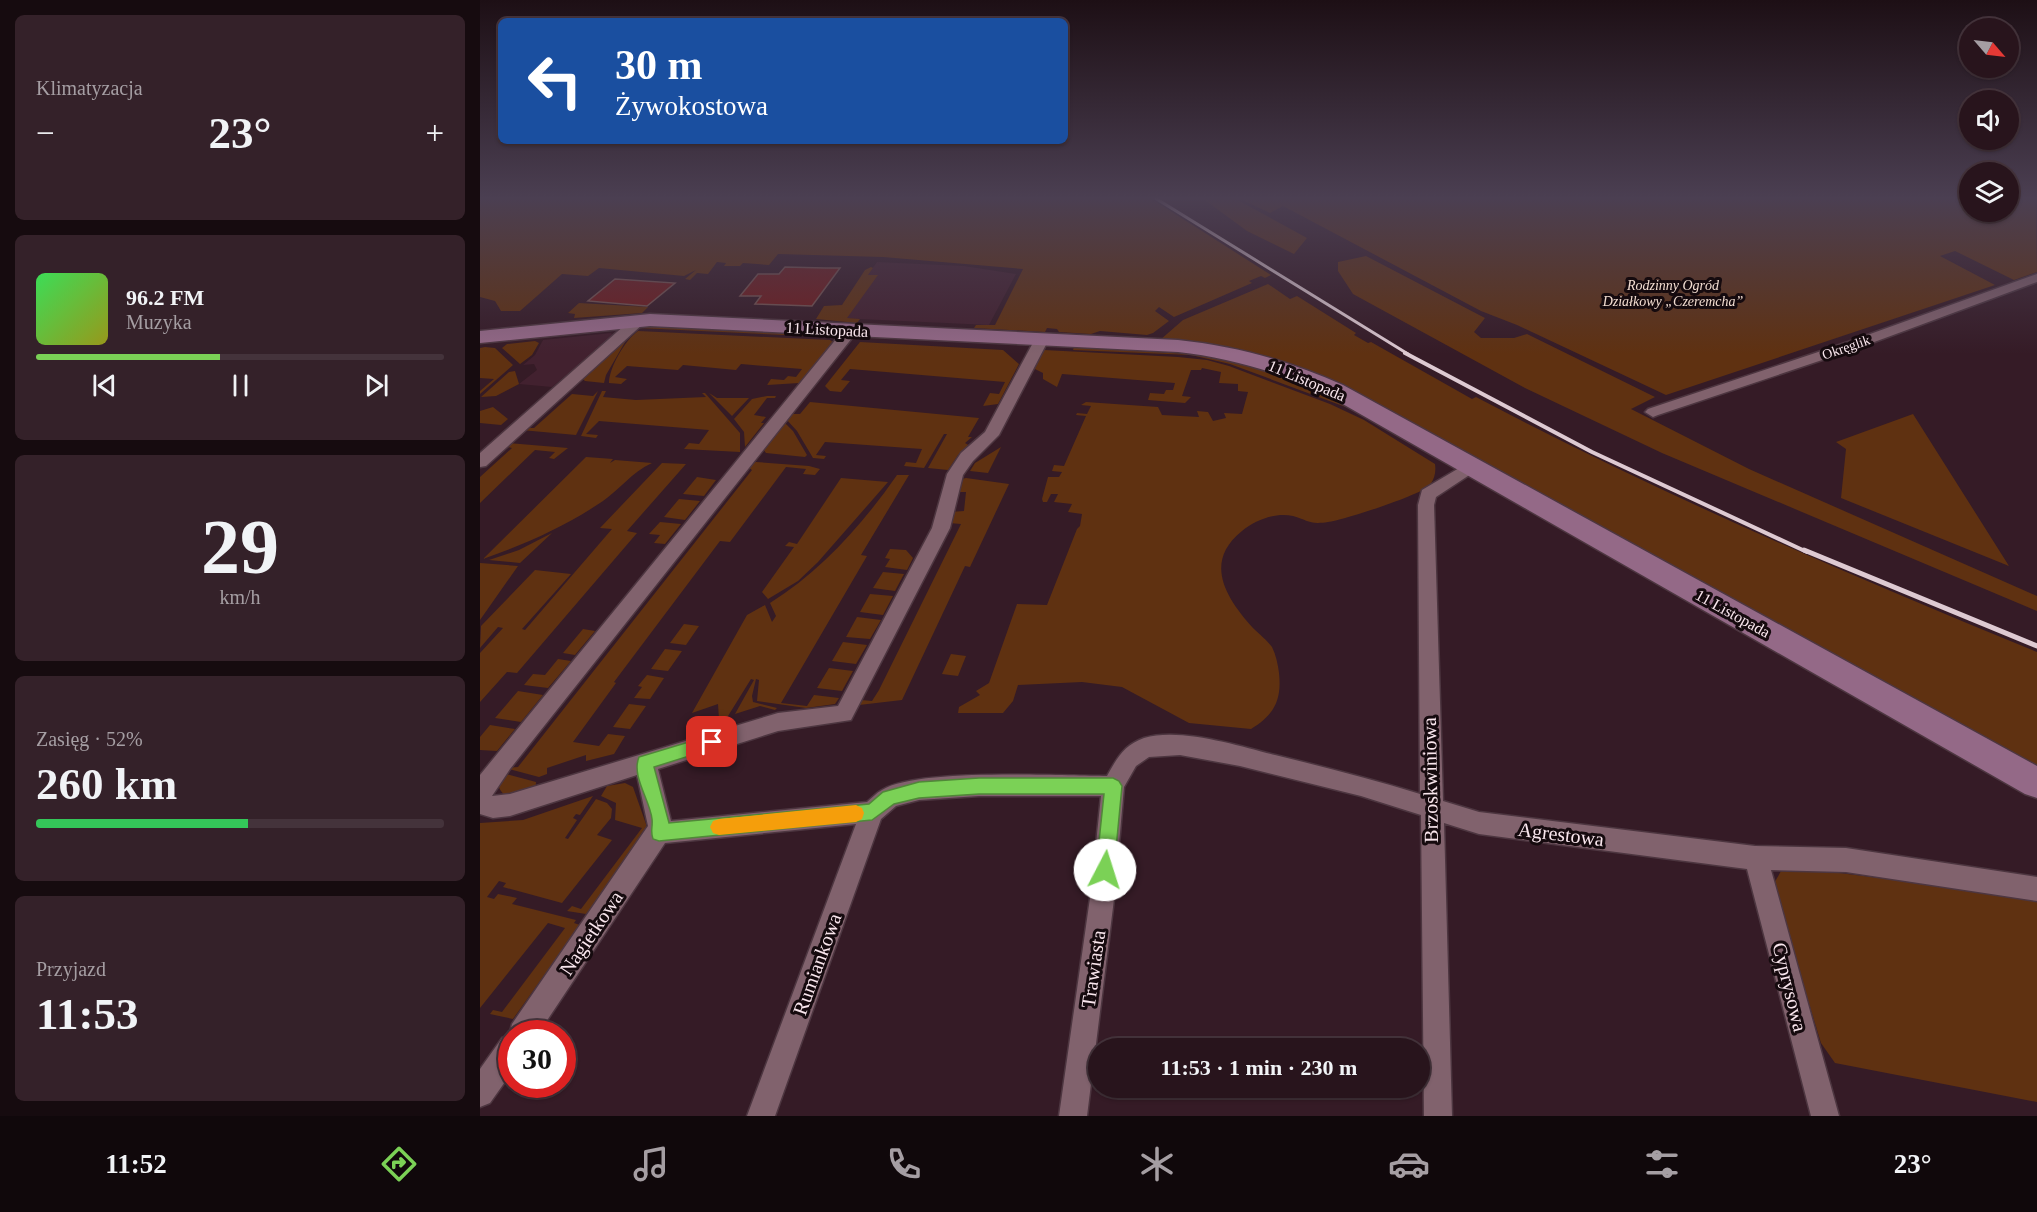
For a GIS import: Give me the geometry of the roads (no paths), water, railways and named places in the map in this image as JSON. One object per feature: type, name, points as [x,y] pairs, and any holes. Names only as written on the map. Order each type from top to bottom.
[{"type":"street","name":"Okręglik","points":[[1653,412],[1853,345],[2037,278]]},
{"type":"street","name":"11 Listopada","points":[[480,337],[639,320],[1195,348],[1261,361],[1319,382],[2037,783]]},
{"type":"street","points":[[480,462],[639,320]]},
{"type":"street","points":[[850,330],[502,762],[482,791],[480,799],[488,807],[510,805],[778,722],[844,714],[941,528],[955,474],[964,460],[991,435],[1042,339]]},
{"type":"street","name":"Brzoskwiniowa","points":[[1438,1116],[1426,505],[1428,494],[1471,466]]},
{"type":"street","name":"Agrestowa","points":[[1113,786],[1128,759],[1136,752],[1155,746],[1180,745],[1240,756],[1361,786],[1490,825],[1755,858],[1846,860],[2037,889]]},
{"type":"street","points":[[645,762],[651,792],[661,819],[659,833],[872,812],[890,797],[919,790],[979,786],[1113,786]]},
{"type":"street","name":"Trawiasta","points":[[1073,1116],[1103,891],[1113,786]]},
{"type":"street","name":"Rumiankowa","points":[[762,1116],[872,812]]},
{"type":"street","name":"Nagietkowa","points":[[532,1020],[659,833]]},
{"type":"street","name":"Cyprysowa","points":[[1755,858],[1764,884],[1825,1116]]},
{"type":"street","points":[[480,1093],[498,1068]]},
{"type":"railway","points":[[1239,250],[1408,354]]},
{"type":"railway","points":[[1405,353],[1592,452],[1807,552]]},
{"type":"railway","points":[[1804,550],[2037,646]]},
{"type":"park label","name":"Rodzinny Ogród Działkowy „Czeremcha”","points":[[1673,294]]}]
